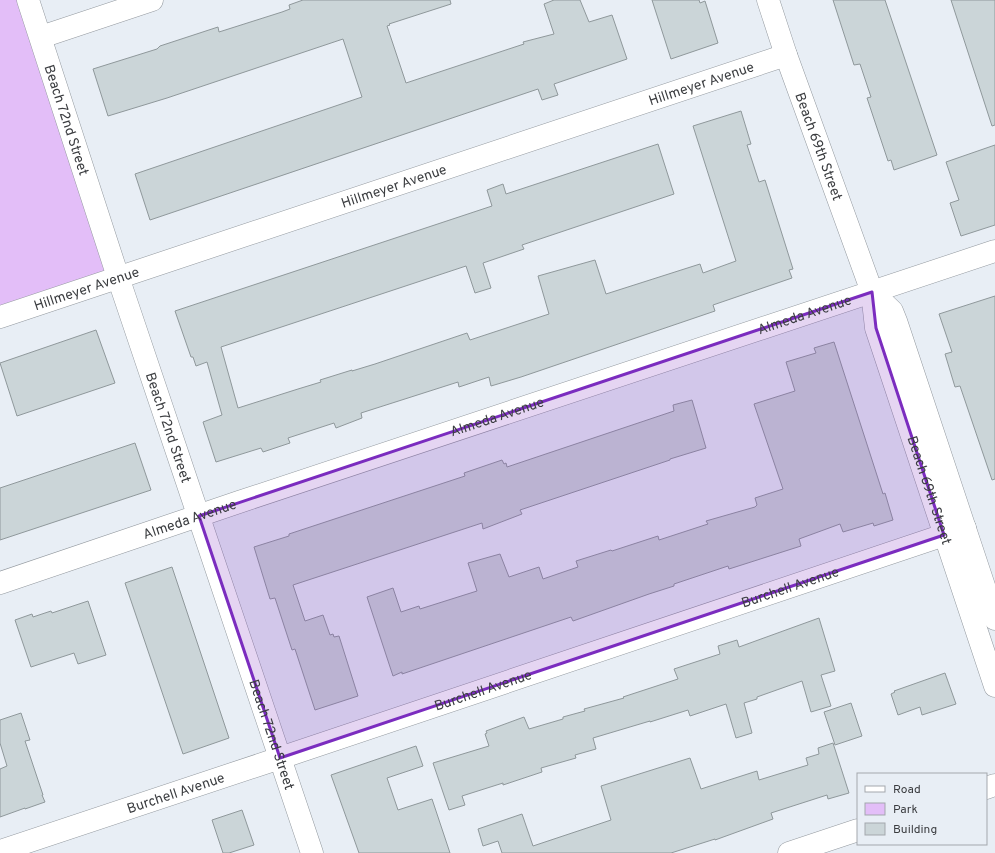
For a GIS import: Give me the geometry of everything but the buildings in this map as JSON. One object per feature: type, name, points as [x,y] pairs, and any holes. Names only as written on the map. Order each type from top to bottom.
[{"type":"street","name":"Beach 72nd Street","points":[[28,0],[118,277],[312,853]]},
{"type":"street","points":[[41,37],[152,0]]},
{"type":"street","name":"Beach 69th Street","points":[[768,0],[860,263],[872,292],[876,328],[995,686]]},
{"type":"street","name":"Hillmeyer Avenue","points":[[0,316],[786,55]]},
{"type":"street","name":"Almeda Avenue","points":[[0,583],[995,251]]},
{"type":"street","name":"Beach 69th Street","points":[[872,292],[892,311],[995,618]]},
{"type":"street","name":"Burchell Avenue","points":[[0,851],[965,528]]},
{"type":"street","points":[[789,853],[857,830]]},
{"type":"highlighted area","points":[[872,292],[876,328],[944,535],[280,758],[199,516]]},
{"type":"green space","points":[[0,0],[28,0],[118,277],[0,317]]}]
